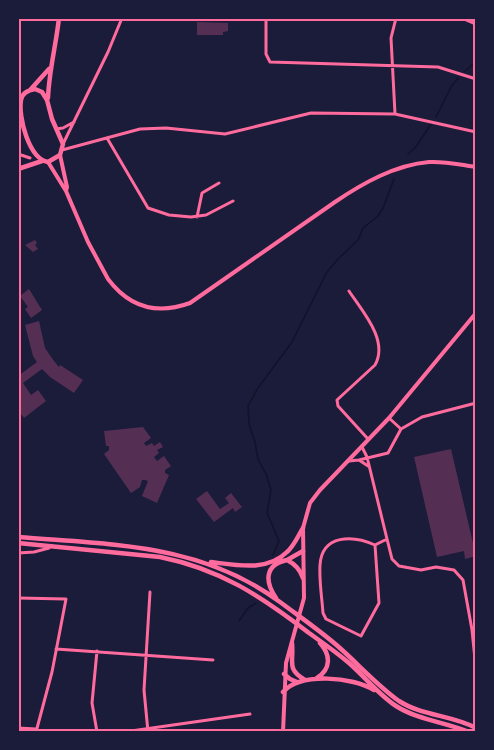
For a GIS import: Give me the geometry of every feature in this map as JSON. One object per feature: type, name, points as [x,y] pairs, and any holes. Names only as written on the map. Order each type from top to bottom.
[{"type":"main road","points":[[18,169],[45,162],[61,152],[63,144],[48,100],[49,69],[57,40],[59,18]]},
{"type":"main road","points":[[25,166],[32,152],[22,114],[21,100],[49,69]]},
{"type":"main road","points":[[30,90],[35,89],[42,92],[48,100]]},
{"type":"main road","points":[[32,152],[45,162]]},
{"type":"main road","points":[[288,552],[303,528]]},
{"type":"main road","points":[[18,537],[139,547],[162,550],[203,561],[243,578],[278,600],[321,633],[398,700],[423,712],[454,719],[476,728]]},
{"type":"main road","points":[[18,543],[138,553],[180,561],[222,576],[257,594],[274,606],[350,663],[384,696]]},
{"type":"main road","points":[[203,561],[256,566],[294,549],[303,551]]},
{"type":"main road","points":[[278,600],[272,592],[268,574],[278,561],[287,560],[303,551]]},
{"type":"main road","points":[[287,560],[298,568],[303,578]]},
{"type":"main road","points":[[316,679],[325,672],[329,663],[328,654],[317,638]]},
{"type":"main road","points":[[292,643],[292,666],[295,674]]},
{"type":"main road","points":[[284,674],[295,674],[305,680]]},
{"type":"main road","points":[[284,674],[290,680],[298,682]]},
{"type":"main road","points":[[283,692],[288,687],[305,680],[358,682],[407,712],[469,732]]},
{"type":"street","points":[[63,144],[122,18]]},
{"type":"street","points":[[266,18],[266,54],[270,62],[438,68],[476,79]]},
{"type":"street","points":[[395,114],[391,38],[396,18]]},
{"type":"street","points":[[462,18],[476,24]]},
{"type":"street","points":[[66,191],[61,152],[140,129],[166,128],[225,134],[311,113],[395,114],[476,132]]},
{"type":"street","points":[[56,129],[75,121]]},
{"type":"street","points":[[107,138],[148,208],[169,215],[206,216],[233,201]]},
{"type":"street","points":[[18,154],[30,158]]},
{"type":"street","points":[[45,162],[66,191],[88,242],[115,288],[129,299],[148,308],[172,309],[190,303],[342,197],[382,175],[429,162],[476,167]]},
{"type":"street","points":[[197,216],[202,193],[219,183]]},
{"type":"street","points":[[349,291],[374,328],[378,359],[375,365],[337,400],[338,406],[369,440]]},
{"type":"street","points":[[282,732],[284,674],[304,598],[303,528],[310,503],[389,418],[476,313]]},
{"type":"street","points":[[349,461],[388,453],[401,429],[422,417],[476,403]]},
{"type":"street","points":[[389,418],[401,429]]},
{"type":"street","points":[[363,447],[392,559],[399,566],[421,570],[436,567],[454,570],[463,580],[476,669]]},
{"type":"street","points":[[359,460],[369,467]]},
{"type":"street","points":[[375,544],[378,603],[361,636],[326,619],[323,613],[320,564],[324,551],[334,542],[345,537],[375,544],[387,539]]},
{"type":"street","points":[[18,553],[34,552],[57,546]]},
{"type":"street","points":[[147,730],[144,703],[150,592]]},
{"type":"street","points":[[18,598],[66,599],[36,731],[18,728]]},
{"type":"street","points":[[56,649],[213,660]]},
{"type":"street","points":[[97,651],[92,703],[97,732]]},
{"type":"street","points":[[124,732],[250,714]]},
{"type":"building","points":[[197,22],[228,23],[228,31],[223,32],[223,35],[197,35]]},
{"type":"building","points":[[35,240],[38,249],[33,252],[25,245]]},
{"type":"building","points":[[29,289],[42,310],[31,318],[25,309],[28,307],[20,296]]},
{"type":"building","points":[[39,321],[45,348],[54,361],[59,367],[60,365],[83,380],[74,393],[42,369],[23,383],[31,395],[38,390],[46,401],[24,418],[18,410],[20,403],[18,376],[37,362],[33,356],[25,325]]},
{"type":"building","points":[[143,427],[151,438],[144,443],[146,446],[152,443],[154,446],[160,442],[163,447],[157,450],[159,453],[154,457],[157,461],[164,456],[171,466],[165,470],[165,473],[169,475],[157,503],[142,496],[148,481],[142,480],[140,487],[131,493],[104,454],[109,450],[109,446],[106,446],[104,431]]},
{"type":"building","points":[[451,449],[476,556],[465,559],[464,551],[437,557],[414,457]]},
{"type":"building","points":[[207,491],[220,509],[229,503],[225,498],[231,493],[242,507],[235,512],[233,508],[214,522],[196,499]]},
{"type":"waterway","points":[[465,71],[476,62]]},
{"type":"waterway","points":[[436,117],[458,78]]},
{"type":"waterway","points":[[408,154],[415,148],[431,124]]},
{"type":"waterway","points":[[273,555],[279,541],[267,513],[271,490],[258,459],[249,424],[248,406],[258,388],[292,342],[327,272],[358,240],[363,228],[378,216],[394,179]]},
{"type":"waterway","points":[[239,621],[248,608],[256,603]]}]
